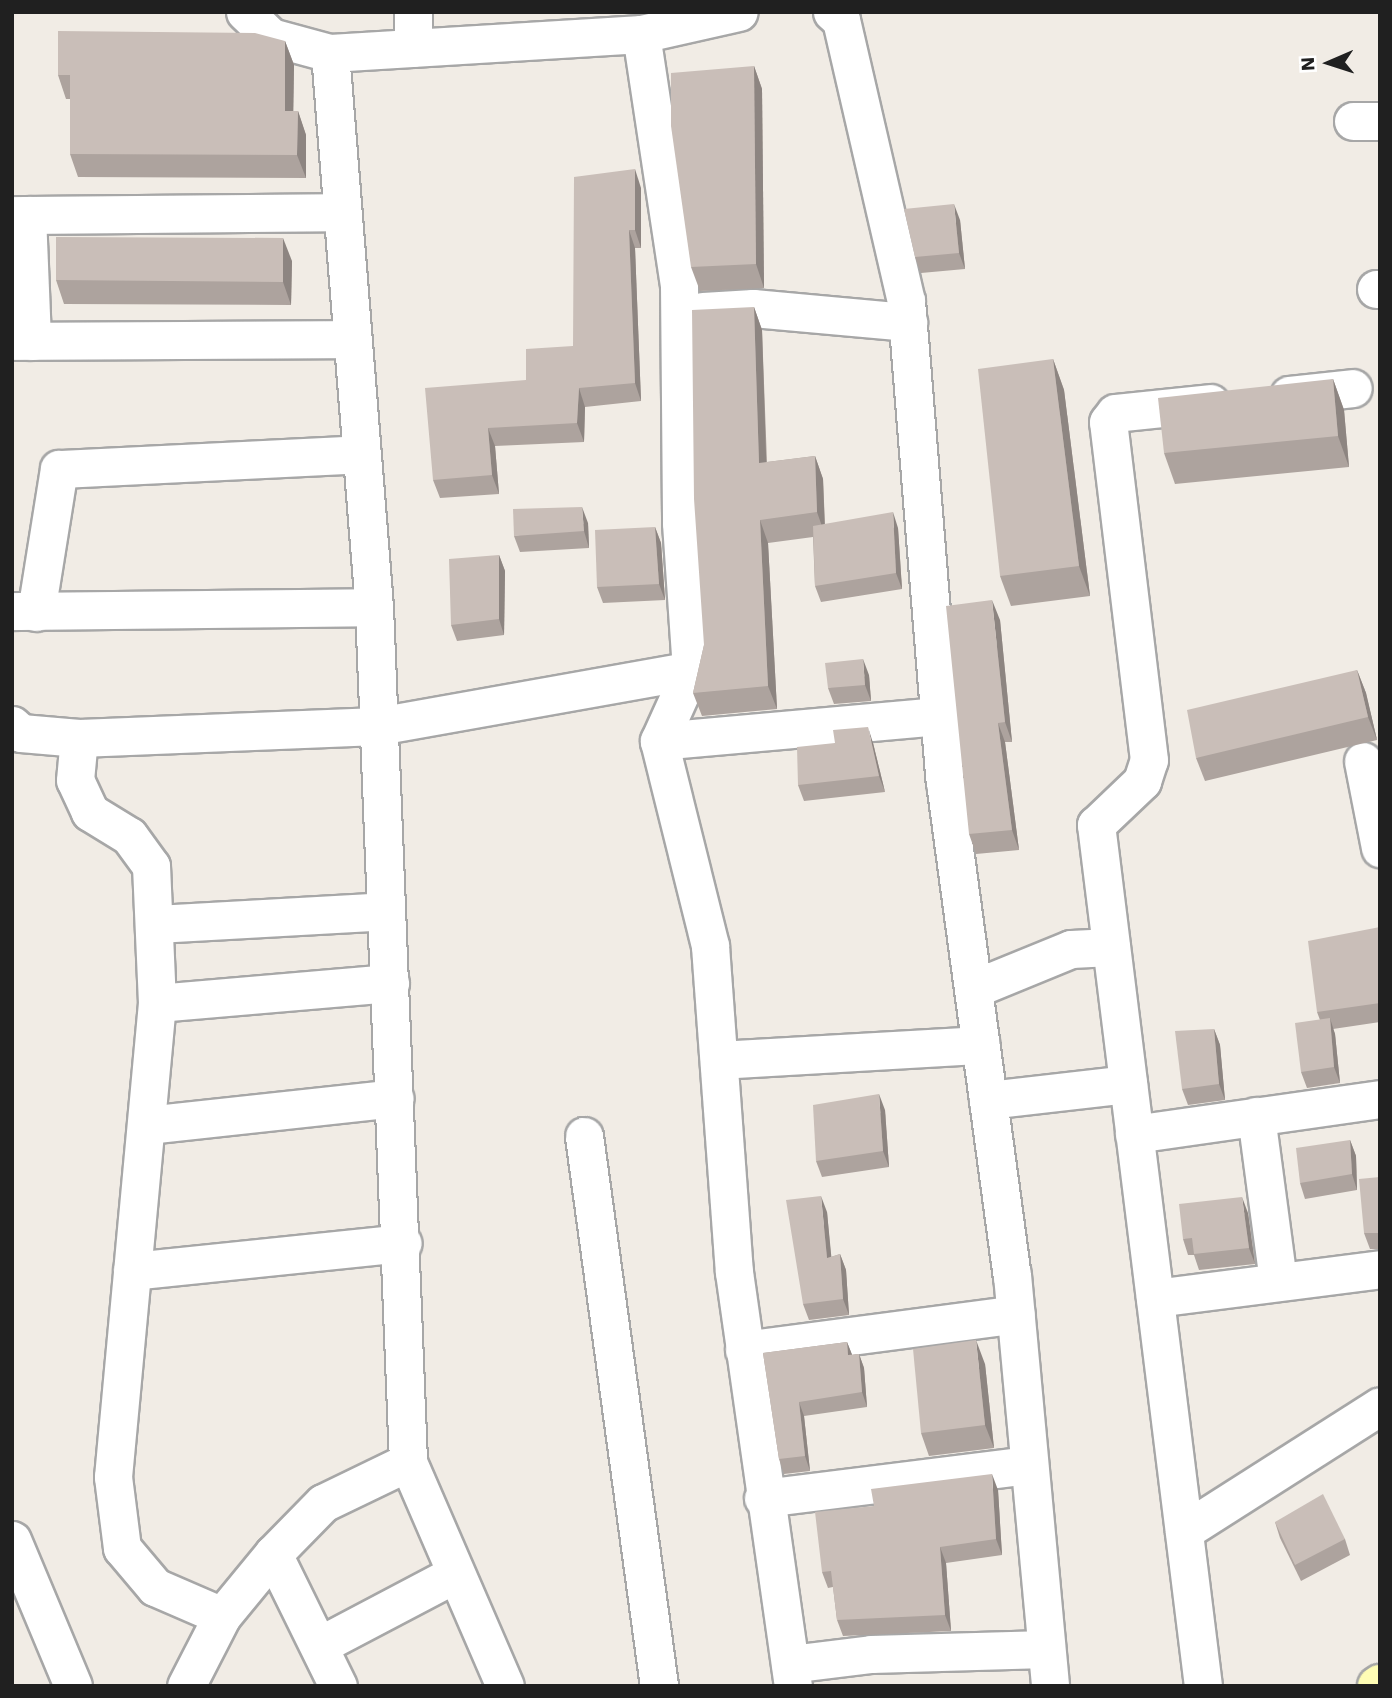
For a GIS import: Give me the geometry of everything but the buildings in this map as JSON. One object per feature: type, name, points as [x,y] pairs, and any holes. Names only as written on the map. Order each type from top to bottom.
[{"type":"street","points":[[245,12],[271,37],[330,53],[641,34],[739,12]]},
{"type":"street","points":[[413,12],[413,48]]},
{"type":"street","points":[[832,12],[841,20],[908,322],[940,716],[1016,1314],[1050,1686]]},
{"type":"street","points":[[641,34],[679,313],[691,670],[659,741],[710,946],[744,1350],[763,1497],[791,1675],[872,1654],[1046,1649]]},
{"type":"street","points":[[330,53],[374,607],[403,1243],[408,1462],[453,1575],[505,1686]]},
{"type":"street","points":[[342,212],[19,215],[22,341],[352,339]]},
{"type":"street","points":[[679,313],[752,309],[908,322]]},
{"type":"street","points":[[1203,1686],[1096,825],[1142,781],[1149,760],[1108,422],[1115,413],[1353,388]]},
{"type":"street","points":[[362,454],[60,468],[24,612],[374,607]]},
{"type":"street","points":[[12,724],[21,733],[79,738],[378,726],[691,670]]},
{"type":"street","points":[[659,741],[940,716]]},
{"type":"street","points":[[79,738],[75,780],[90,811],[129,836],[151,866],[156,923],[158,1003],[113,1477],[122,1548],[155,1587],[222,1616]]},
{"type":"street","points":[[1363,761],[1378,828]]},
{"type":"street","points":[[156,923],[386,911]]},
{"type":"street","points":[[973,989],[1071,949],[1111,947]]},
{"type":"street","points":[[158,1003],[390,983]]},
{"type":"street","points":[[719,1060],[981,1045]]},
{"type":"street","points":[[988,1100],[1128,1084]]},
{"type":"street","points":[[147,1125],[395,1098]]},
{"type":"street","points":[[1134,1134],[1380,1099]]},
{"type":"street","points":[[1256,1116],[1278,1281]]},
{"type":"street","points":[[584,1136],[659,1686]]},
{"type":"street","points":[[132,1271],[403,1243]]},
{"type":"street","points":[[1155,1298],[1380,1269]]},
{"type":"street","points":[[744,1350],[1016,1314]]},
{"type":"street","points":[[1184,1531],[1380,1406]]},
{"type":"street","points":[[186,1686],[222,1616],[273,1554],[323,1503],[408,1462]]},
{"type":"street","points":[[763,1497],[1030,1465]]},
{"type":"street","points":[[12,1540],[73,1686]]},
{"type":"street","points":[[273,1554],[320,1644],[338,1686]]},
{"type":"street","points":[[320,1644],[453,1575]]}]
